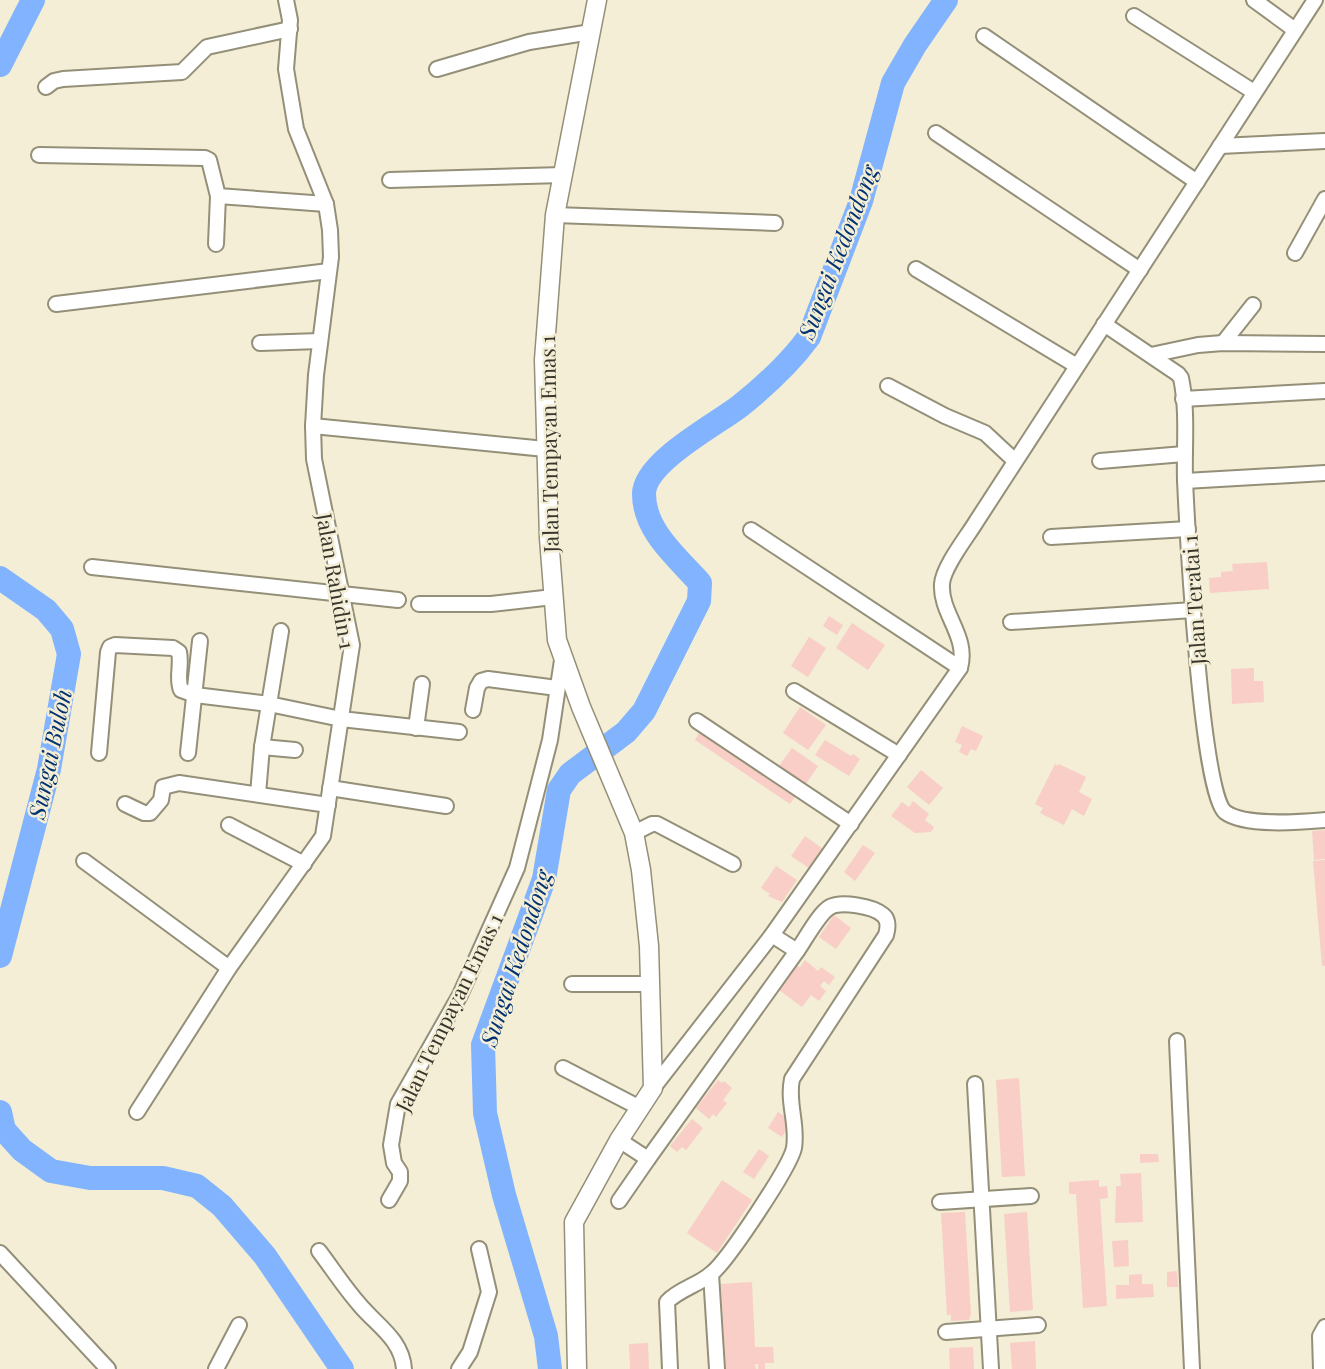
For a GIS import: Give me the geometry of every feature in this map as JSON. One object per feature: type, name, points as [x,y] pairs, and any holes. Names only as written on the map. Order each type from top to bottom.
[{"type":"street","name":"Jalan Rahidin 1","points":[[137,1112],[229,968],[323,836],[352,645],[314,459],[313,426],[329,271],[330,230],[326,204],[296,128],[286,69],[290,20],[286,0]]},
{"type":"street","name":"Jalan Tempayan Emas 1","points":[[597,0],[555,215],[544,360],[545,449],[557,640],[562,660],[634,833],[641,870],[649,946],[653,1088]]},
{"type":"street","points":[[1254,0],[1295,30]]},
{"type":"street","points":[[577,1369],[574,1222],[639,1108],[772,935],[960,668],[962,643],[943,595],[943,576],[1315,0]]},
{"type":"street","points":[[1134,16],[1254,92]]},
{"type":"street","points":[[46,87],[63,79],[182,72],[207,47],[290,29]]},
{"type":"street","points":[[437,69],[528,42],[591,32]]},
{"type":"street","points":[[984,36],[1196,182]]},
{"type":"street","points":[[936,133],[1140,270]]},
{"type":"street","points":[[1220,146],[1325,141]]},
{"type":"street","points":[[39,155],[209,160],[218,196],[216,244]]},
{"type":"street","points":[[390,180],[563,175]]},
{"type":"street","points":[[218,196],[326,204]]},
{"type":"street","points":[[1296,253],[1325,199]]},
{"type":"street","points":[[555,215],[775,223]]},
{"type":"street","points":[[916,269],[1077,366]]},
{"type":"street","points":[[57,304],[329,271]]},
{"type":"street","points":[[1223,343],[1253,305]]},
{"type":"street","name":"Jalan Teratai 1","points":[[1104,324],[1178,374],[1183,385],[1185,481],[1193,610],[1210,768],[1220,806],[1225,811],[1252,820],[1286,823],[1325,820]]},
{"type":"street","points":[[260,343],[320,341]]},
{"type":"street","points":[[1151,355],[1198,345],[1223,343],[1325,344]]},
{"type":"street","points":[[888,386],[945,416],[985,433],[1016,461]]},
{"type":"street","points":[[1183,399],[1325,391]]},
{"type":"street","points":[[313,426],[545,449]]},
{"type":"street","points":[[1100,461],[1184,454]]},
{"type":"street","points":[[1185,481],[1325,473]]},
{"type":"street","points":[[1051,537],[1188,529]]},
{"type":"street","points":[[751,530],[960,668]]},
{"type":"street","points":[[92,567],[398,600]]},
{"type":"street","points":[[419,604],[491,604],[553,597]]},
{"type":"street","points":[[1011,622],[1193,610]]},
{"type":"street","points":[[258,794],[262,747],[281,631]]},
{"type":"street","points":[[188,753],[200,641]]},
{"type":"street","points":[[99,753],[108,652],[110,647],[116,645],[173,648],[179,652],[181,659],[178,684],[181,690],[195,695],[269,704],[341,719],[459,733]]},
{"type":"street","name":"Jalan Tempayan Emas 1","points":[[389,1200],[400,1181],[400,1172],[392,1155],[391,1145],[398,1104],[460,995],[517,868],[550,740],[562,660]]},
{"type":"street","points":[[473,710],[477,688],[481,681],[488,679],[557,688]]},
{"type":"street","points":[[416,728],[422,684]]},
{"type":"street","points":[[794,691],[899,755]]},
{"type":"street","points":[[696,721],[851,824]]},
{"type":"street","points":[[262,747],[295,750]]},
{"type":"street","points":[[125,804],[150,813],[161,800],[163,787],[179,783],[328,806]]},
{"type":"street","points":[[330,788],[446,806]]},
{"type":"street","points":[[634,833],[657,824],[733,864]]},
{"type":"street","points":[[229,825],[304,864]]},
{"type":"street","points":[[84,861],[229,968]]},
{"type":"street","points":[[619,1201],[826,910],[833,905],[842,904],[881,913],[887,922],[886,935],[792,1079],[789,1093],[794,1126],[793,1151],[762,1206],[711,1275],[667,1302],[670,1369]]},
{"type":"street","points":[[772,935],[797,951]]},
{"type":"street","points":[[572,985],[651,984]]},
{"type":"street","points":[[1177,1041],[1192,1369]]},
{"type":"street","points":[[563,1068],[639,1108]]},
{"type":"street","points":[[975,1084],[991,1369]]},
{"type":"street","points":[[619,1140],[649,1159]]},
{"type":"street","points":[[940,1202],[1031,1196]]},
{"type":"street","points":[[459,1369],[470,1352],[489,1292],[479,1249]]},
{"type":"street","points":[[319,1251],[359,1304],[392,1338],[403,1356],[404,1369]]},
{"type":"street","points":[[0,1253],[108,1369]]},
{"type":"street","points":[[711,1275],[716,1369]]},
{"type":"street","points":[[216,1369],[239,1325]]},
{"type":"street","points":[[946,1332],[1038,1325]]},
{"type":"street","points":[[1321,1369],[1320,1336],[1325,1327]]},
{"type":"building","points":[[1267,562],[1269,589],[1210,593],[1209,578],[1221,577],[1221,572],[1233,571],[1232,564]]},
{"type":"building","points":[[829,616],[843,625],[837,635],[823,626]]},
{"type":"building","points":[[852,623],[885,645],[868,670],[836,648]]},
{"type":"building","points":[[809,637],[826,648],[808,677],[791,666]]},
{"type":"building","points":[[1254,668],[1254,681],[1263,681],[1264,702],[1232,704],[1231,669]]},
{"type":"building","points":[[800,707],[826,725],[808,750],[783,733]]},
{"type":"building","points":[[962,726],[983,736],[976,751],[971,749],[967,756],[959,752],[962,745],[955,742]]},
{"type":"building","points":[[702,728],[798,792],[790,804],[695,740]]},
{"type":"building","points":[[825,740],[860,759],[849,776],[815,755]]},
{"type":"building","points":[[792,748],[818,766],[806,784],[779,766]]},
{"type":"building","points":[[1055,764],[1086,777],[1079,792],[1092,799],[1084,816],[1072,809],[1064,825],[1040,813],[1043,808],[1035,804]]},
{"type":"building","points":[[921,770],[943,788],[929,805],[907,787]]},
{"type":"building","points":[[913,801],[929,814],[925,820],[934,827],[931,832],[915,833],[891,816],[902,802],[909,807]]},
{"type":"building","points":[[1325,830],[1325,859],[1314,860],[1312,831]]},
{"type":"building","points":[[805,836],[826,851],[817,863],[814,860],[809,868],[791,856]]},
{"type":"building","points":[[863,845],[875,853],[855,881],[844,872]]},
{"type":"building","points":[[1325,860],[1325,966],[1322,966],[1313,861]]},
{"type":"building","points":[[776,866],[797,880],[782,902],[768,896],[770,894],[761,888]]},
{"type":"building","points":[[834,915],[851,928],[836,949],[819,937]]},
{"type":"building","points":[[805,960],[818,971],[821,967],[835,977],[829,985],[824,981],[820,986],[826,991],[819,1001],[811,995],[802,1007],[779,990],[797,966],[800,967]]},
{"type":"building","points":[[1019,1078],[1025,1176],[1002,1177],[996,1080]]},
{"type":"building","points":[[718,1080],[722,1083],[724,1081],[732,1088],[723,1100],[727,1103],[716,1117],[713,1114],[709,1119],[696,1108]]},
{"type":"building","points":[[778,1112],[792,1121],[782,1137],[768,1128]]},
{"type":"building","points":[[692,1119],[703,1128],[686,1150],[682,1147],[677,1152],[670,1146]]},
{"type":"building","points":[[759,1149],[769,1156],[754,1179],[743,1172]]},
{"type":"building","points":[[1140,1154],[1158,1154],[1159,1162],[1140,1163]]},
{"type":"building","points":[[1141,1173],[1143,1222],[1115,1223],[1116,1186],[1121,1186],[1120,1174]]},
{"type":"building","points":[[722,1180],[752,1200],[717,1253],[687,1233]]},
{"type":"building","points":[[1099,1180],[1099,1187],[1107,1186],[1108,1198],[1100,1199],[1107,1306],[1083,1308],[1076,1194],[1069,1194],[1069,1182]]},
{"type":"building","points":[[965,1212],[971,1314],[969,1320],[951,1321],[951,1315],[947,1315],[941,1213]]},
{"type":"building","points":[[1027,1212],[1033,1310],[1010,1312],[1004,1214]]},
{"type":"building","points":[[1128,1240],[1129,1266],[1114,1267],[1112,1241]]},
{"type":"building","points":[[1177,1271],[1178,1287],[1167,1287],[1167,1272]]},
{"type":"building","points":[[1142,1274],[1142,1284],[1153,1284],[1154,1297],[1116,1299],[1116,1285],[1129,1285],[1129,1275]]},
{"type":"building","points":[[752,1282],[755,1347],[773,1347],[774,1363],[765,1363],[765,1369],[758,1369],[758,1364],[755,1364],[756,1369],[726,1369],[721,1284]]},
{"type":"building","points":[[1035,1341],[1036,1369],[1012,1369],[1010,1343]]},
{"type":"building","points":[[648,1343],[649,1369],[630,1369],[629,1344]]},
{"type":"building","points":[[973,1347],[974,1369],[950,1369],[949,1348]]},
{"type":"waterway","name":"Sungai Buloh","points":[[0,65],[33,0]]},
{"type":"waterway","name":"Sungai Kedondong","points":[[550,1369],[546,1336],[504,1195],[485,1113],[483,1045],[544,879],[559,790],[570,774],[626,732],[644,711],[699,601],[700,583],[664,543],[650,520],[644,494],[647,482],[668,457],[759,390],[809,337],[861,201],[893,83],[946,0]]},
{"type":"waterway","name":"Sungai Buloh","points":[[0,578],[46,610],[62,629],[69,654],[49,769],[0,956]]},
{"type":"waterway","name":"Sungai Buloh","points":[[0,1112],[4,1130],[22,1150],[51,1171],[90,1178],[163,1178],[197,1186],[222,1206],[265,1256],[342,1369]]}]
